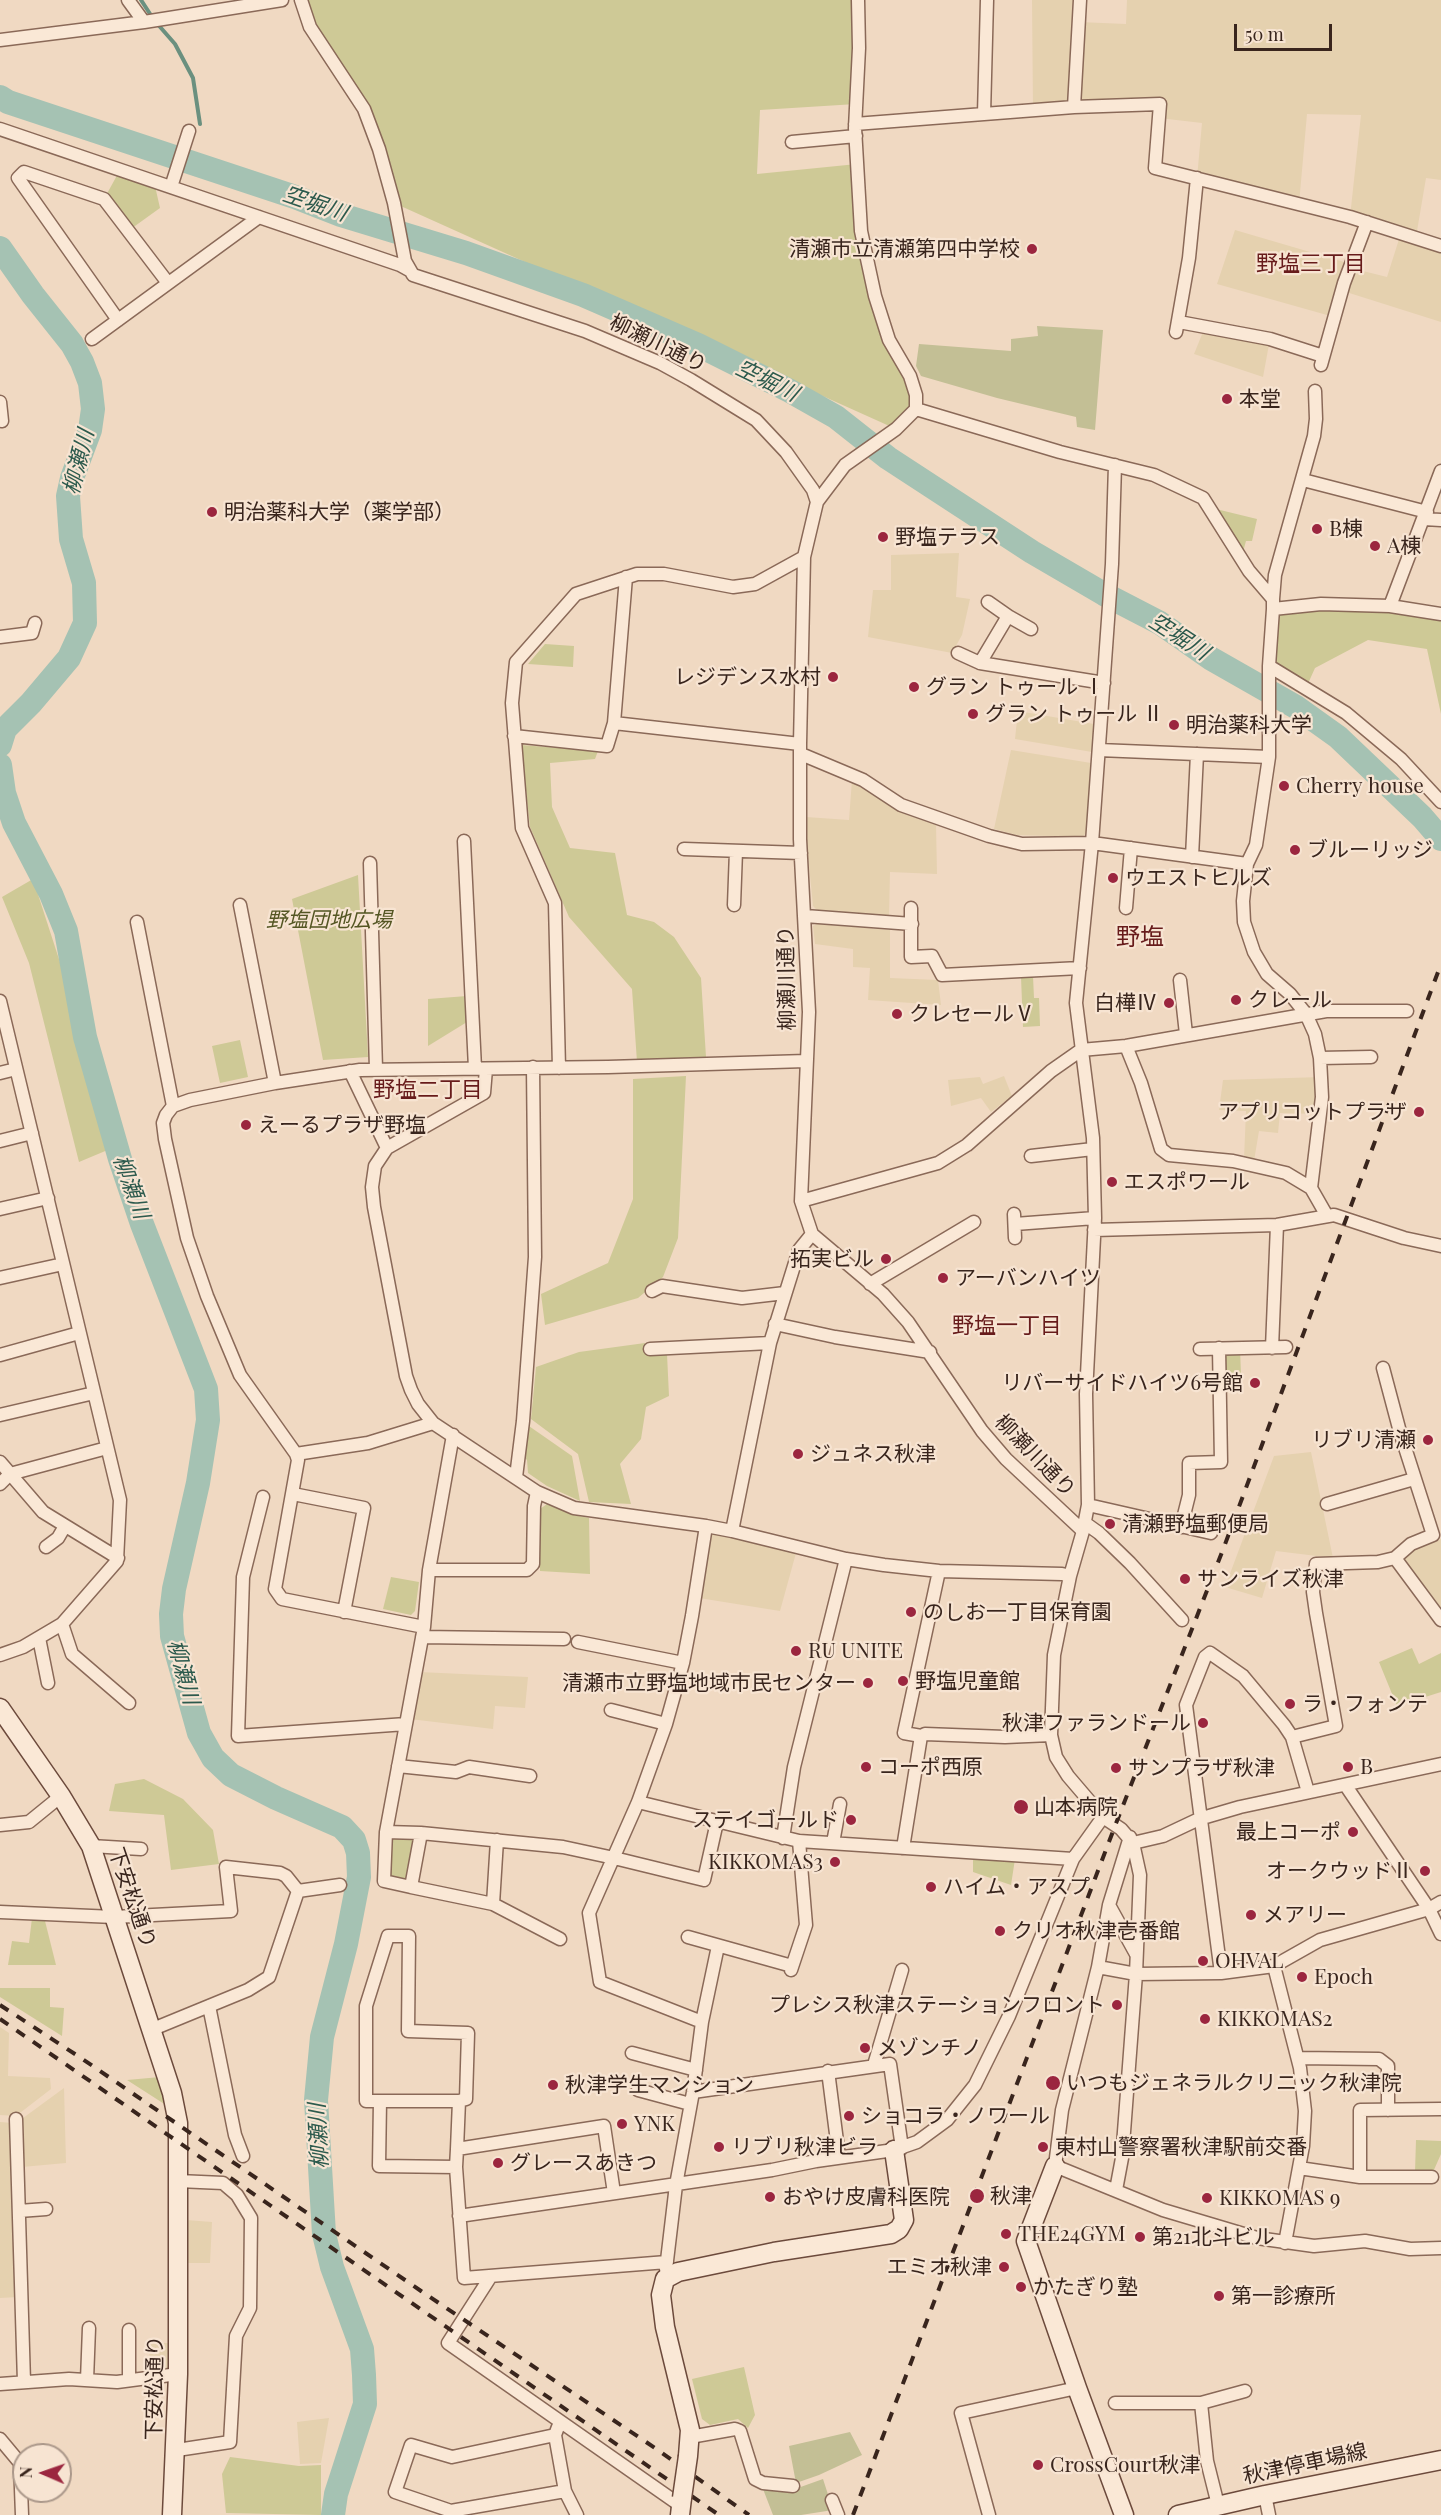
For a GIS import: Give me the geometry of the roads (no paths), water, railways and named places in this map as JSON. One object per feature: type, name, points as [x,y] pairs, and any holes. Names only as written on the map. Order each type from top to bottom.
[{"type":"street","points":[[128,0],[151,20]]},
{"type":"street","points":[[0,40],[282,0]]},
{"type":"street","points":[[301,0],[310,27],[364,110],[380,149],[407,266]]},
{"type":"street","points":[[817,502],[845,465],[896,429],[916,409],[916,395],[910,376],[890,340],[875,296],[861,231],[856,130],[860,48],[858,0]]},
{"type":"street","points":[[984,114],[987,0]]},
{"type":"street","points":[[1074,107],[1080,0]]},
{"type":"street","points":[[792,142],[856,130],[984,114],[1074,107],[1160,104],[1155,168],[1367,222],[1441,246]]},
{"type":"street","name":"柳瀬川通り","points":[[0,129],[407,266],[413,275],[441,285],[585,331],[660,363],[721,397],[756,420],[786,452],[813,490],[817,502],[804,557],[801,749],[801,853],[809,1012],[801,1201],[812,1234],[870,1284],[913,1327],[982,1431],[1006,1460],[1084,1527],[1099,1533],[1182,1620]]},
{"type":"street","points":[[171,186],[189,132]]},
{"type":"street","points":[[118,320],[18,178],[24,172],[104,200],[168,283]]},
{"type":"street","points":[[1197,178],[1189,258],[1177,327],[1270,339],[1322,361],[1344,284],[1367,222]]},
{"type":"street","points":[[92,339],[259,217]]},
{"type":"street","points":[[1311,1188],[1322,1097],[1320,1058],[1315,1034],[1306,1014],[1290,994],[1267,974],[1254,952],[1244,922],[1243,901],[1247,864],[1256,845],[1269,757],[1269,668],[1275,575],[1314,436],[1317,419],[1315,391]]},
{"type":"street","points":[[0,402],[1,423]]},
{"type":"street","points":[[916,409],[1154,475],[1203,498],[1249,571],[1273,604]]},
{"type":"street","points":[[1114,465],[1112,567],[1104,683],[1092,843],[1076,1003],[1088,1088],[1093,1149],[1094,1224],[1086,1395],[1088,1505],[1070,1576],[1054,1655],[1051,1735],[1056,1757],[1068,1776],[1103,1817],[1131,1840],[1140,1875],[1136,1974],[1122,2158],[1116,2190]]},
{"type":"street","points":[[1390,606],[1441,471]]},
{"type":"street","points":[[1303,480],[1441,520]]},
{"type":"street","points":[[560,1068],[555,903],[522,828],[512,703],[516,662],[576,594],[637,574],[664,574],[733,586],[755,584],[804,557]]},
{"type":"street","points":[[514,736],[607,746],[614,723],[626,577]]},
{"type":"street","points":[[988,602],[1031,629]]},
{"type":"street","points":[[1273,604],[1390,606],[1441,614]]},
{"type":"street","points":[[980,663],[1008,616]]},
{"type":"street","points":[[0,637],[32,633],[35,623]]},
{"type":"street","points":[[958,653],[980,663],[1104,683]]},
{"type":"street","points":[[1269,668],[1346,713],[1401,759],[1441,802]]},
{"type":"street","points":[[614,723],[801,749],[863,780],[901,805],[989,836],[1022,844],[1092,843],[1247,864]]},
{"type":"street","points":[[1099,750],[1269,757]]},
{"type":"street","points":[[1192,856],[1197,754]]},
{"type":"street","points":[[464,841],[480,1068],[484,1093],[387,1148],[375,1166],[372,1187],[406,1376],[418,1404],[433,1423],[537,1492],[574,1508],[706,1526],[846,1559],[939,1571],[1070,1576]]},
{"type":"street","points":[[1126,908],[1131,848]]},
{"type":"street","points":[[684,849],[801,853]]},
{"type":"street","points":[[734,905],[736,851]]},
{"type":"street","points":[[370,863],[376,1069]]},
{"type":"street","points":[[240,904],[275,1083]]},
{"type":"street","points":[[911,908],[911,957],[932,956],[942,975],[1080,968]]},
{"type":"street","points":[[805,916],[912,924]]},
{"type":"street","points":[[137,922],[173,1106],[163,1124],[187,1238],[207,1296],[240,1375],[298,1460],[275,1589],[282,1599],[423,1632],[564,1639]]},
{"type":"street","points":[[1180,980],[1186,1035]]},
{"type":"street","points":[[0,1001],[120,1500],[118,1558],[62,1624],[23,1647],[0,1655]]},
{"type":"street","points":[[801,1201],[938,1163],[967,1145],[1051,1071],[1081,1050],[1126,1046],[1326,1011],[1407,1011]]},
{"type":"street","points":[[1126,1046],[1141,1083],[1161,1149],[1169,1155],[1233,1161],[1286,1173],[1311,1188],[1327,1216]]},
{"type":"street","points":[[1320,1058],[1371,1057]]},
{"type":"street","points":[[173,1106],[190,1100],[275,1083],[376,1069],[560,1068],[806,1061]]},
{"type":"street","points":[[516,1477],[524,1421],[535,1257],[533,1067]]},
{"type":"street","points":[[0,1073],[16,1069]]},
{"type":"street","points":[[350,1071],[387,1148]]},
{"type":"street","points":[[0,1141],[32,1133]]},
{"type":"street","points":[[1031,1156],[1093,1149]]},
{"type":"street","points":[[0,1209],[48,1198]]},
{"type":"street","points":[[1016,1238],[1015,1219],[1094,1224],[1277,1225],[1335,1215],[1404,1238],[1441,1246]]},
{"type":"street","points":[[870,1284],[974,1222]]},
{"type":"street","points":[[1272,1348],[1277,1225]]},
{"type":"street","points":[[732,1532],[775,1324],[799,1250],[812,1234]]},
{"type":"street","points":[[0,1278],[63,1264]]},
{"type":"street","points":[[652,1291],[662,1286],[742,1298],[785,1293]]},
{"type":"street","points":[[775,1324],[835,1337],[930,1352]]},
{"type":"street","points":[[0,1355],[79,1333]]},
{"type":"street","points":[[650,1349],[770,1343]]},
{"type":"street","points":[[1200,1349],[1286,1347]]},
{"type":"street","points":[[1180,1527],[1189,1494],[1189,1463],[1221,1462],[1219,1348]]},
{"type":"street","points":[[1292,1737],[1336,1726],[1313,1592],[1316,1564],[1378,1562],[1395,1558],[1411,1544],[1437,1534],[1414,1479],[1383,1368]]},
{"type":"street","points":[[0,1415],[94,1393]]},
{"type":"street","points":[[296,1454],[368,1443],[433,1423]]},
{"type":"street","points":[[453,1435],[429,1570],[423,1632],[386,1832],[384,1881],[493,1904],[560,1939]]},
{"type":"street","points":[[0,1484],[10,1474],[107,1448]]},
{"type":"street","points":[[0,1462],[43,1512],[118,1558]]},
{"type":"street","points":[[1327,1504],[1414,1479]]},
{"type":"street","points":[[429,1570],[527,1570],[533,1564],[534,1506],[537,1492]]},
{"type":"street","points":[[292,1494],[364,1508],[344,1612]]},
{"type":"street","points":[[263,1497],[243,1577],[238,1736],[406,1724]]},
{"type":"street","points":[[1088,1505],[1211,1533]]},
{"type":"street","points":[[46,1546],[58,1538],[64,1526]]},
{"type":"street","points":[[702,2022],[600,1982],[590,1913],[638,1802],[666,1724],[683,1663],[706,1526]]},
{"type":"street","points":[[1395,1558],[1441,1620]]},
{"type":"street","points":[[783,1838],[798,1748],[846,1559]]},
{"type":"street","points":[[939,1571],[904,1733],[921,1736],[925,1734],[1005,1737],[1051,1735]]},
{"type":"street","points":[[62,1624],[72,1654],[129,1703]]},
{"type":"street","points":[[39,1638],[48,1683]]},
{"type":"street","points":[[578,1642],[683,1663]]},
{"type":"street","points":[[1221,1973],[1199,1819],[1186,1705],[1205,1657],[1210,1653],[1243,1676],[1292,1737],[1308,1792]]},
{"type":"street","name":"下安松通り","points":[[0,1708],[62,1796],[91,1846],[153,2029],[172,2093],[178,2123],[177,2450],[172,2515]]},
{"type":"street","points":[[611,1710],[666,1724]]},
{"type":"street","points":[[903,1848],[921,1736]]},
{"type":"street","points":[[1131,1840],[1163,1836],[1199,1819],[1308,1792],[1346,1786],[1441,1764]]},
{"type":"street","points":[[398,1766],[456,1772],[469,1767],[530,1776]]},
{"type":"street","points":[[1346,1786],[1429,1909],[1441,1934]]},
{"type":"street","points":[[0,1825],[29,1822],[62,1796]]},
{"type":"street","points":[[638,1802],[800,1841],[1073,1859]]},
{"type":"street","points":[[833,1843],[840,1804]]},
{"type":"street","points":[[459,2216],[676,2185],[898,2149],[917,2142],[947,2120],[975,2085],[1009,2016],[1073,1859],[1103,1817]]},
{"type":"street","points":[[386,1832],[421,1833],[563,1848],[704,1880],[717,1822]]},
{"type":"street","points":[[411,1887],[421,1833]]},
{"type":"street","points":[[493,1904],[497,1840]]},
{"type":"street","points":[[1124,2515],[1026,2241],[1055,2166],[1062,2110],[1098,1967],[1109,1905],[1131,1840]]},
{"type":"street","points":[[688,1937],[792,1968],[806,1925],[800,1841]]},
{"type":"street","points":[[91,1846],[141,1849]]},
{"type":"street","points":[[0,1912],[114,1917],[231,1911],[226,1867],[280,1873],[286,1876],[298,1891]]},
{"type":"street","points":[[298,1891],[340,1885]]},
{"type":"street","points":[[153,2029],[248,1990],[269,1977],[298,1891]]},
{"type":"street","points":[[1098,1967],[1136,1974],[1221,1973],[1274,1966],[1320,1940],[1429,1909],[1441,1902]]},
{"type":"street","points":[[1109,1905],[1137,1955]]},
{"type":"street","points":[[388,1936],[409,1936],[408,2031],[468,2033],[466,2099],[459,2101],[380,2101],[366,2101],[366,2006],[388,1936]]},
{"type":"street","points":[[491,2276],[448,2343],[681,2508],[690,2437],[665,2326],[661,2295],[702,2022],[718,1946]]},
{"type":"street","points":[[1274,1966],[1298,2058],[1305,2111],[1299,2168],[1285,2243]]},
{"type":"street","points":[[874,2065],[902,1970]]},
{"type":"street","points":[[209,2006],[230,2112],[243,2156]]},
{"type":"street","points":[[632,2053],[696,2070]]},
{"type":"street","points":[[1298,2058],[1379,2059],[1388,2066],[1388,2110]]},
{"type":"street","points":[[459,2101],[456,2167],[464,2278],[666,2270],[678,2272],[774,2252],[891,2234],[899,2229],[904,2220],[890,2064],[828,2072],[692,2098],[638,2090]]},
{"type":"street","points":[[828,2072],[839,2157]]},
{"type":"street","points":[[380,2101],[379,2166],[456,2167]]},
{"type":"street","points":[[1360,2177],[1360,2110],[1441,2109]]},
{"type":"street","points":[[16,2119],[24,2382]]},
{"type":"street","points":[[458,2149],[604,2126],[614,2193]]},
{"type":"street","points":[[1055,2166],[1196,2222],[1285,2243],[1314,2246],[1365,2241],[1410,2248],[1441,2248]]},
{"type":"street","points":[[1299,2168],[1360,2177],[1432,2177]]},
{"type":"street","points":[[177,2450],[230,2442],[236,2336],[250,2308],[251,2218],[237,2195],[223,2183],[178,2181]]},
{"type":"street","points":[[19,2211],[46,2209]]},
{"type":"street","points":[[87,2380],[89,2328]]},
{"type":"street","points":[[129,2330],[129,2380]]},
{"type":"street","points":[[0,2384],[69,2379],[117,2382],[178,2374]]},
{"type":"street","points":[[989,2515],[961,2413],[1077,2388]]},
{"type":"street","points":[[1115,2403],[1201,2403],[1245,2391]]},
{"type":"street","points":[[1201,2403],[1207,2461],[1218,2505]]},
{"type":"street","points":[[560,2421],[555,2435],[565,2491],[577,2515]]},
{"type":"street","points":[[690,2437],[735,2429],[740,2431],[755,2479],[763,2483],[793,2486]]},
{"type":"street","points":[[555,2435],[452,2457],[411,2445],[395,2492],[451,2511],[565,2491]]},
{"type":"street","points":[[0,2439],[20,2463],[22,2515]]},
{"type":"street","name":"秋津停車場線","points":[[1178,2515],[1441,2460]]},
{"type":"street","points":[[1265,2495],[1269,2515]]},
{"type":"street","points":[[832,2500],[838,2515]]},
{"type":"waterway","points":[[141,0],[154,20],[175,44],[193,78],[200,124]]},
{"type":"waterway","name":"空堀川","points":[[0,97],[8,102],[295,197],[341,215],[466,253],[583,295],[698,345],[790,391],[836,417],[888,458],[1032,552],[1104,594],[1160,623],[1210,658],[1296,707],[1338,737],[1422,817],[1441,839]]},
{"type":"waterway","name":"柳瀬川","points":[[0,248],[72,344],[90,383],[93,409],[90,430],[72,478],[68,496],[71,539],[84,583],[85,623],[69,658],[31,703],[5,729],[0,745]]},
{"type":"waterway","name":"柳瀬川","points":[[0,765],[4,793],[14,823],[51,894],[66,931],[85,1037],[120,1159],[142,1224],[206,1389],[208,1420],[198,1483],[174,1589],[171,1614],[172,1636],[199,1733],[213,1758],[231,1775],[342,1827],[354,1840],[358,1853],[359,1877],[346,1944],[322,2037],[316,2100],[324,2234],[332,2267],[362,2349],[364,2375],[365,2404],[336,2494],[333,2515]]},
{"type":"railway","points":[[853,2515],[1115,1826],[1224,1547],[1441,964]]},
{"type":"railway","points":[[0,2005],[655,2448],[749,2515]]},
{"type":"railway","points":[[0,2019],[719,2515]]},
{"type":"place","name":"清瀬市立清瀬第四中学校","points":[[1032,249]]},
{"type":"place","name":"本堂","points":[[1227,399]]},
{"type":"place","name":"明治薬科大学（薬学部）","points":[[212,512]]},
{"type":"place","name":"B棟","points":[[1317,529]]},
{"type":"place","name":"野塩テラス","points":[[883,537]]},
{"type":"place","name":"A棟","points":[[1375,546]]},
{"type":"place","name":"レジデンス水村","points":[[833,677]]},
{"type":"place","name":"グラン トゥール Ⅰ","points":[[914,687]]},
{"type":"place","name":"グラン トゥール Ⅱ","points":[[973,714]]},
{"type":"place","name":"明治薬科大学","points":[[1174,725]]},
{"type":"place","name":"Cherry house","points":[[1284,786]]},
{"type":"place","name":"ブルーリッジ","points":[[1295,850]]},
{"type":"place","name":"ウエストヒルズ","points":[[1113,878]]},
{"type":"place","name":"クレール","points":[[1236,1000]]},
{"type":"place","name":"白樺Ⅳ","points":[[1169,1003]]},
{"type":"place","name":"クレセールⅤ","points":[[897,1014]]},
{"type":"place","name":"アプリコットプラザ","points":[[1419,1112]]},
{"type":"place","name":"えーるプラザ野塩","points":[[246,1125]]},
{"type":"place","name":"エスポワール","points":[[1112,1182]]},
{"type":"place","name":"拓実ビル","points":[[886,1259]]},
{"type":"place","name":"アーバンハイツ","points":[[943,1278]]},
{"type":"place","name":"リバーサイドハイツ6号館","points":[[1255,1383]]},
{"type":"place","name":"リブリ清瀬","points":[[1428,1440]]},
{"type":"place","name":"ジュネス秋津","points":[[798,1454]]},
{"type":"place","name":"清瀬野塩郵便局","points":[[1110,1524]]},
{"type":"place","name":"サンライズ秋津","points":[[1185,1579]]},
{"type":"place","name":"のしお一丁目保育園","points":[[911,1612]]},
{"type":"place","name":"RU UNITE","points":[[796,1651]]},
{"type":"place","name":"野塩児童館","points":[[903,1681]]},
{"type":"place","name":"清瀬市立野塩地域市民センター","points":[[868,1683]]},
{"type":"place","name":"ラ・フォンテ","points":[[1290,1704]]},
{"type":"place","name":"秋津ファランドール","points":[[1203,1723]]},
{"type":"place","name":"コーポ西原","points":[[866,1767]]},
{"type":"place","name":"B","points":[[1348,1767]]},
{"type":"place","name":"サンプラザ秋津","points":[[1116,1768]]},
{"type":"place","name":"山本病院","points":[[1021,1807]]},
{"type":"place","name":"ステイゴールド","points":[[851,1820]]},
{"type":"place","name":"最上コーポ","points":[[1353,1832]]},
{"type":"place","name":"KIKKOMAS3","points":[[835,1862]]},
{"type":"place","name":"オークウッドⅡ","points":[[1425,1871]]},
{"type":"place","name":"ハイム・アスプ","points":[[931,1887]]},
{"type":"place","name":"メアリー","points":[[1251,1915]]},
{"type":"place","name":"クリオ秋津壱番館","points":[[1000,1931]]},
{"type":"place","name":"OHVAL","points":[[1203,1961]]},
{"type":"place","name":"Epoch","points":[[1302,1977]]},
{"type":"place","name":"プレシス秋津ステーションフロント","points":[[1117,2005]]},
{"type":"place","name":"KIKKOMAS2","points":[[1205,2019]]},
{"type":"place","name":"メゾンチノ","points":[[865,2048]]},
{"type":"place","name":"いつもジェネラルクリニック秋津院","points":[[1053,2083]]},
{"type":"place","name":"秋津学生マンション","points":[[553,2085]]},
{"type":"place","name":"ショコラ・ノワール","points":[[849,2116]]},
{"type":"place","name":"YNK","points":[[622,2124]]},
{"type":"place","name":"リブリ秋津ビラ","points":[[719,2147]]},
{"type":"place","name":"東村山警察署秋津駅前交番","points":[[1043,2147]]},
{"type":"place","name":"グレースあきつ","points":[[498,2163]]},
{"type":"place","name":"秋津","points":[[977,2196]]},
{"type":"place","name":"おやけ皮膚科医院","points":[[770,2197]]},
{"type":"place","name":"KIKKOMAS 9","points":[[1207,2198]]},
{"type":"place","name":"THE24GYM","points":[[1006,2234]]},
{"type":"place","name":"第21北斗ビル","points":[[1140,2237]]},
{"type":"place","name":"エミオ秋津","points":[[1004,2267]]},
{"type":"place","name":"かたぎり塾","points":[[1021,2287]]},
{"type":"place","name":"第一診療所","points":[[1219,2296]]},
{"type":"place","name":"CrossCourt秋津","points":[[1038,2465]]},
{"type":"district","name":"野塩三丁目","points":[[1311,264]]},
{"type":"district","name":"野塩","points":[[1140,938]]},
{"type":"district","name":"野塩二丁目","points":[[428,1090]]},
{"type":"district","name":"野塩一丁目","points":[[1007,1326]]},
{"type":"park label","name":"野塩団地広場","points":[[329,920]]}]
